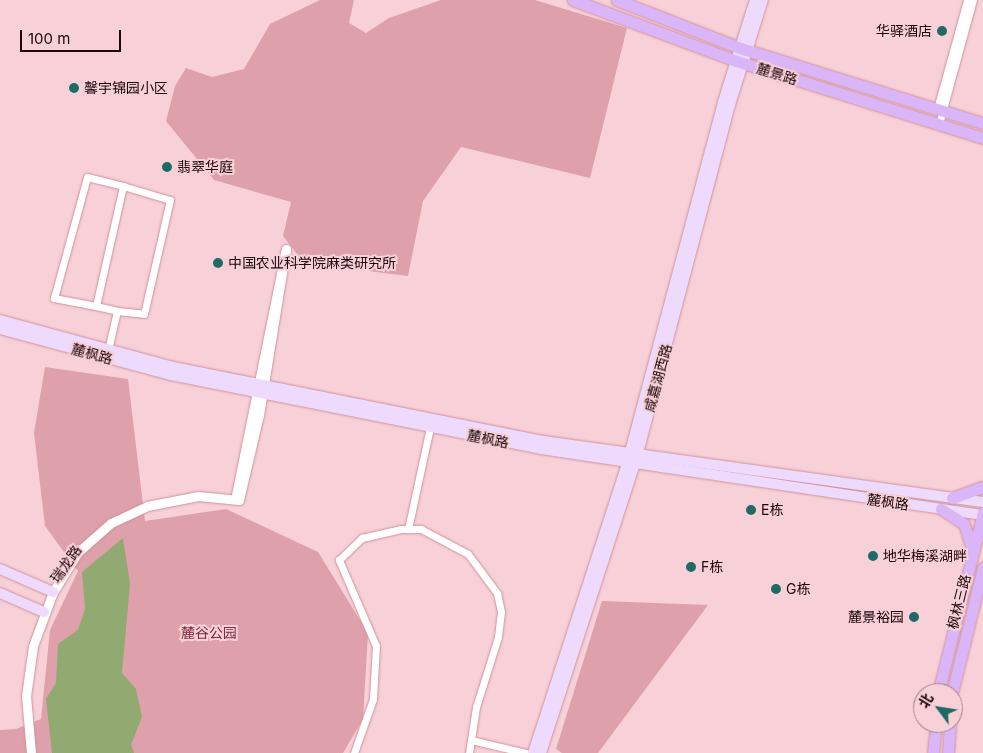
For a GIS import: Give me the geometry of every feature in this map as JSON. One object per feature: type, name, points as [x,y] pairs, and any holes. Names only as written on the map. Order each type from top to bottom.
[{"type":"main road","name":"麓景路","points":[[573,0],[740,62],[983,138]]},
{"type":"main road","name":"麓景路","points":[[617,0],[744,49],[983,123]]},
{"type":"main road","name":"咸嘉湖西路","points":[[744,49],[755,0]]},
{"type":"main road","name":"咸嘉湖西路","points":[[541,753],[632,460],[740,62],[763,0]]},
{"type":"main road","points":[[0,320],[261,389],[632,460],[983,502]]},
{"type":"main road","name":"麓枫路","points":[[0,329],[171,375],[261,389],[430,427],[983,515]]},
{"type":"main road","name":"咸嘉湖西路","points":[[533,753],[632,460]]},
{"type":"main road","points":[[952,498],[983,487]]},
{"type":"main road","points":[[941,509],[964,524],[973,552]]},
{"type":"main road","name":"枫林三路","points":[[940,683],[983,515]]},
{"type":"main road","name":"枫林三路","points":[[954,683],[983,568]]},
{"type":"main road","points":[[0,569],[50,592]]},
{"type":"main road","points":[[0,593],[42,611]]},
{"type":"main road","points":[[933,753],[935,733]]},
{"type":"main road","points":[[948,753],[949,733]]},
{"type":"street","points":[[939,124],[940,110],[967,0]]},
{"type":"street","points":[[940,110],[972,0]]},
{"type":"street","points":[[87,177],[123,186],[170,200],[144,314],[116,311],[54,298],[87,177]]},
{"type":"street","points":[[96,306],[123,186]]},
{"type":"street","points":[[261,389],[286,249],[261,389]]},
{"type":"street","points":[[108,350],[116,311]]},
{"type":"street","name":"瑞龙路","points":[[27,753],[22,718],[24,671],[42,611],[50,592],[78,552],[120,517],[182,497],[237,498],[261,389]]},
{"type":"street","points":[[408,529],[430,427]]},
{"type":"street","points":[[354,753],[373,699],[376,654],[367,620],[339,560],[362,538],[408,529],[421,529],[468,554],[497,593],[501,612],[498,638],[469,753]]},
{"type":"street","name":"瑞龙路","points":[[31,753],[26,696],[42,611]]},
{"type":"street","points":[[471,740],[526,753]]},
{"type":"green space","points":[[320,0],[354,0],[349,23],[366,33],[389,18],[441,0],[535,0],[627,28],[590,178],[461,147],[423,201],[408,276],[304,263],[283,236],[291,202],[214,180],[166,121],[175,86],[186,68],[212,77],[244,69],[270,24]]},
{"type":"green space","name":"麓谷公园","points":[[45,367],[128,379],[145,521],[226,509],[318,552],[368,633],[363,719],[343,753],[0,753],[0,730],[16,729],[41,719],[50,630],[78,571],[45,526],[34,433]]},
{"type":"green space","points":[[602,601],[708,605],[598,753],[562,753],[556,749]]},
{"type":"shaded area","points":[[123,538],[130,584],[122,673],[136,689],[142,717],[131,745],[134,753],[52,753],[46,699],[56,683],[58,644],[78,630],[85,609],[82,572]]},
{"type":"place","name":"华驿酒店","points":[[942,31]]},
{"type":"place","name":"馨宇锦园小区","points":[[74,88]]},
{"type":"place","name":"翡翠华庭","points":[[167,167]]},
{"type":"place","name":"中国农业科学院麻类研究所","points":[[218,263]]},
{"type":"place","name":"E栋","points":[[751,510]]},
{"type":"place","name":"地华梅溪湖畔","points":[[873,556]]},
{"type":"place","name":"F栋","points":[[691,567]]},
{"type":"place","name":"G栋","points":[[776,589]]},
{"type":"place","name":"麓景裕园","points":[[914,617]]}]
